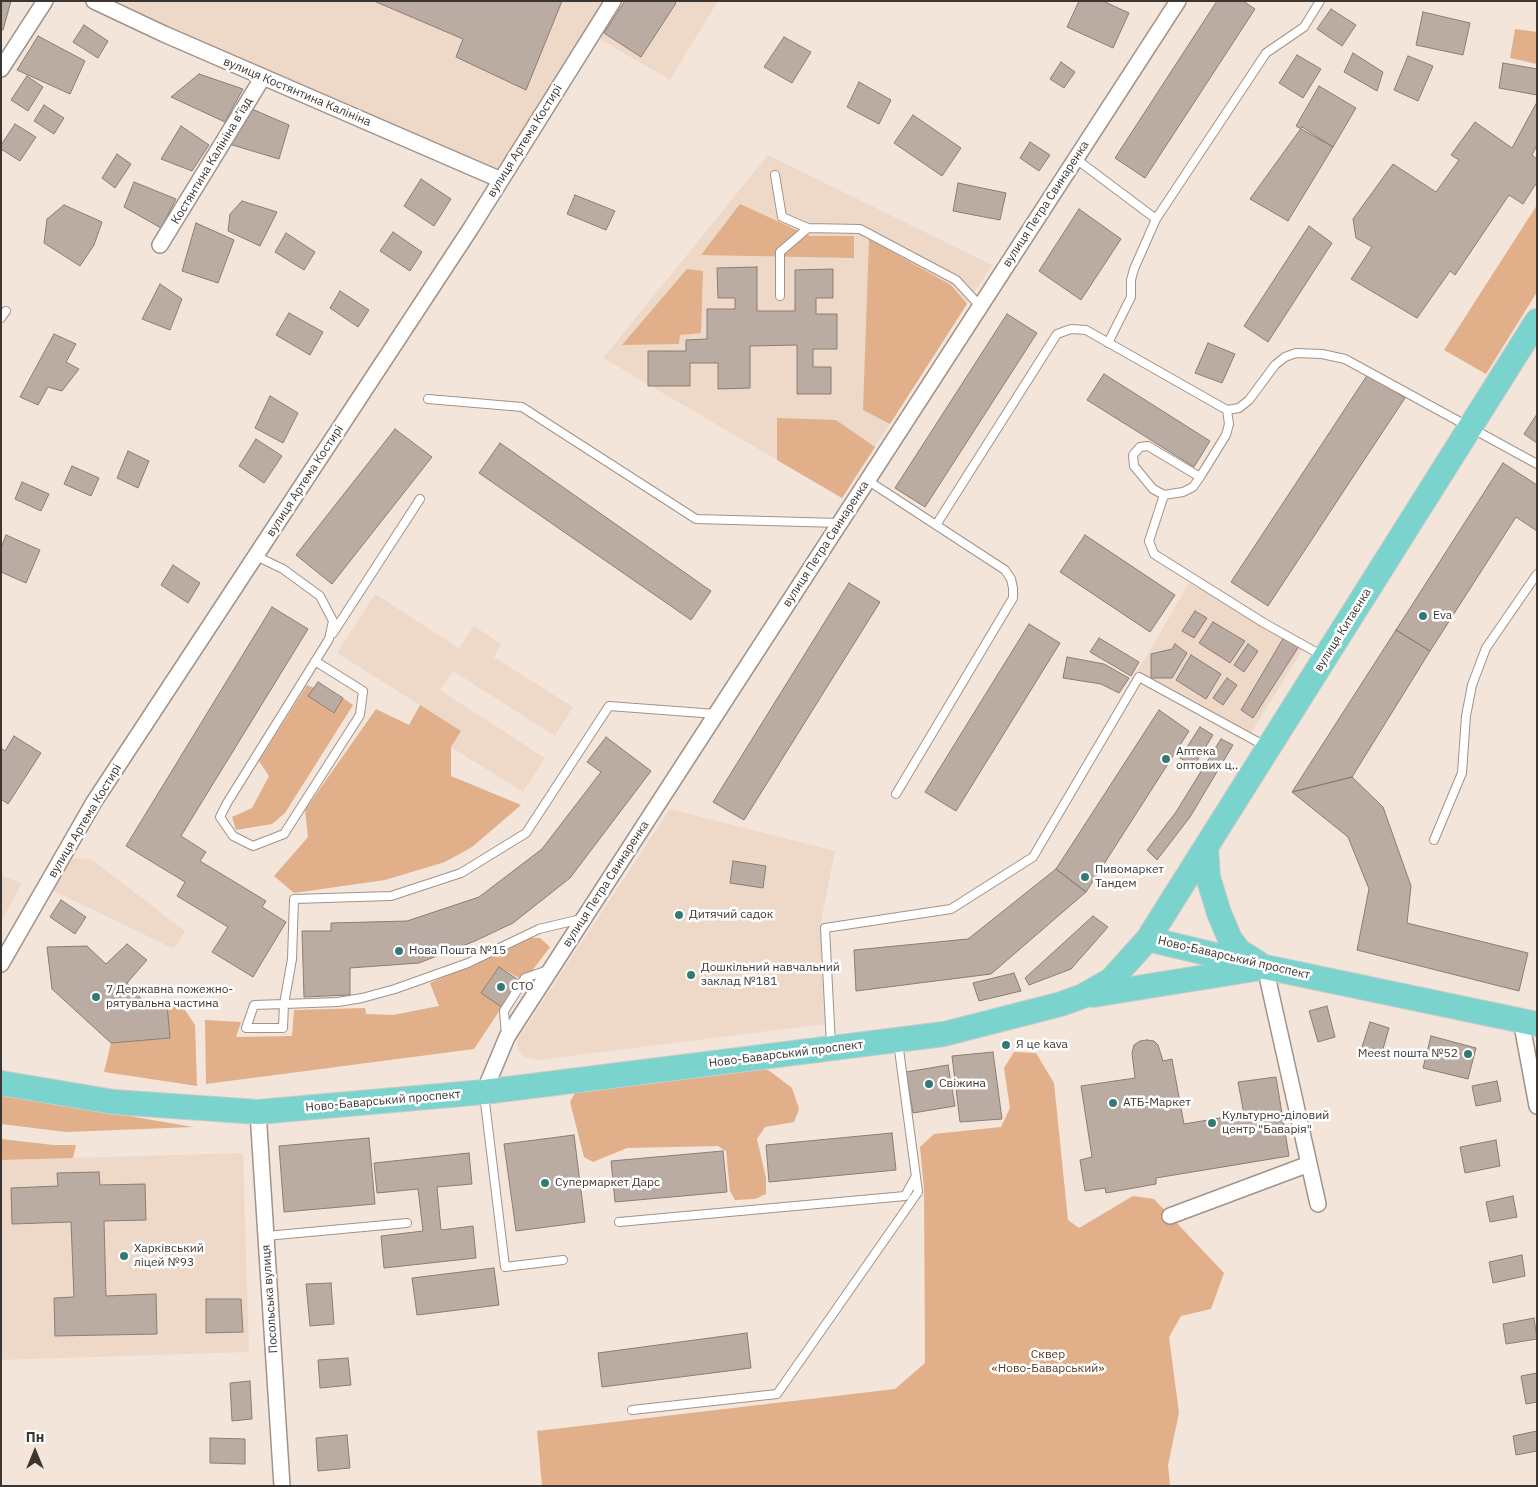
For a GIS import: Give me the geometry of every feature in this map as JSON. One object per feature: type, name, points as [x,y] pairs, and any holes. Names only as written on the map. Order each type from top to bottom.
[{"type":"main road","name":"вулиця Китаєнка","points":[[1148,939],[1537,321]]},
{"type":"main road","points":[[1206,847],[1208,877],[1218,913],[1230,939],[1239,951],[1265,968]]},
{"type":"main road","name":"Ново-Баварський проспект","points":[[1,1083],[114,1102],[258,1112],[484,1092],[944,1034],[1061,1004],[1084,996],[1111,980],[1148,939],[1265,968],[1529,1022]]},
{"type":"main road","points":[[1084,996],[1265,968]]},
{"type":"street","points":[[1,68],[45,1]]},
{"type":"street","name":"вулиця Костянтина Калініна","points":[[94,1],[263,77],[501,180]]},
{"type":"street","name":"вулиця Артема Костирі","points":[[1,964],[94,802],[501,180],[613,1]]},
{"type":"street","name":"вулиця Петра Свинаренка","points":[[484,1092],[506,1037],[1178,1]]},
{"type":"street","name":"Костянтина Калініна в’їзд","points":[[160,245],[263,77]]},
{"type":"street","points":[[1265,968],[1318,1204]]},
{"type":"street","points":[[1529,1022],[1537,1106]]},
{"type":"street","name":"Посольська вулиця","points":[[258,1112],[282,1486]]},
{"type":"street","points":[[1170,1216],[1309,1164]]},
{"type":"lane","points":[[1108,343],[1131,297],[1131,280],[1134,269],[1156,219],[1266,53],[1304,27],[1320,1]]},
{"type":"lane","points":[[1076,159],[1156,219]]},
{"type":"lane","points":[[775,175],[782,217],[808,228],[860,229],[956,280],[980,306]]},
{"type":"lane","points":[[780,296],[780,252],[808,228]]},
{"type":"lane","points":[[936,525],[1057,334],[1071,329],[1086,330],[1227,410],[1239,408],[1249,400],[1275,365],[1285,357],[1296,353],[1322,354],[1345,359],[1537,464]]},
{"type":"lane","points":[[428,399],[522,407],[696,519],[839,523]]},
{"type":"lane","points":[[1200,477],[1148,446],[1140,446],[1133,455],[1134,466],[1153,489],[1164,494],[1183,492],[1193,487],[1200,477],[1226,435],[1229,424],[1227,410]]},
{"type":"lane","points":[[868,480],[1005,570],[1011,579],[1013,598],[896,794]]},
{"type":"lane","points":[[1164,494],[1149,541],[1154,554],[1264,622],[1326,657]]},
{"type":"lane","points":[[315,661],[363,691],[360,715],[284,834],[253,846],[233,836],[220,817],[226,803],[315,661],[329,639],[420,499]]},
{"type":"lane","points":[[256,556],[283,569],[320,596],[333,621],[329,639]]},
{"type":"lane","points":[[1434,840],[1462,773],[1466,716],[1472,685],[1486,648],[1537,574]]},
{"type":"lane","points":[[831,1048],[825,928],[952,909],[1034,857],[1139,678],[1268,748]]},
{"type":"lane","points":[[583,919],[539,929],[468,963],[395,989],[338,1002],[284,1004],[254,1005],[246,1028],[283,1028],[284,1004],[292,959],[294,899],[391,896],[461,873],[526,833],[609,706],[716,714]]},
{"type":"lane","points":[[632,1410],[777,1394],[918,1192],[898,1040]]},
{"type":"lane","points":[[484,1092],[506,1267],[563,1260]]},
{"type":"lane","points":[[619,1222],[904,1196],[916,1176]]},
{"type":"lane","points":[[266,1236],[406,1223]]},
{"type":"shaded area","points":[[104,1],[718,1],[670,80],[588,32],[498,175]]},
{"type":"shaded area","points":[[768,155],[992,265],[842,498],[603,358]]},
{"type":"shaded area","points":[[1189,583],[1304,647],[1251,733],[1137,672]]},
{"type":"shaded area","points":[[375,594],[459,648],[474,626],[501,644],[494,657],[573,707],[555,736],[453,671],[440,690],[545,758],[523,792],[451,747],[461,731],[337,653]]},
{"type":"shaded area","name":"Дошкільний навчальний заклад №181","points":[[670,809],[835,851],[820,927],[825,1024],[538,1060],[525,1057],[519,1051],[517,1040]]},
{"type":"shaded area","points":[[77,858],[92,860],[185,931],[174,949],[52,890],[69,861]]},
{"type":"shaded area","points":[[1,876],[22,883],[1,922]]},
{"type":"shaded area","name":"Харківський ліцей №93","points":[[243,1153],[249,1352],[1,1360],[1,1160]]},
{"type":"green space","points":[[1515,29],[1537,32],[1537,64],[1510,58]]},
{"type":"green space","points":[[740,204],[810,236],[854,236],[854,258],[701,255]]},
{"type":"green space","points":[[1537,205],[1537,292],[1486,374],[1444,350]]},
{"type":"green space","points":[[869,239],[951,285],[967,304],[890,424],[863,410]]},
{"type":"green space","points":[[687,269],[703,271],[701,333],[680,335],[679,344],[622,345]]},
{"type":"green space","points":[[777,418],[836,420],[875,447],[842,498],[777,460]]},
{"type":"green space","points":[[307,685],[314,688],[309,696],[333,713],[343,698],[353,705],[285,813],[272,824],[236,830],[232,817],[252,808],[269,776],[259,761]]},
{"type":"green space","points":[[420,705],[461,731],[451,747],[451,776],[521,805],[472,847],[445,862],[385,880],[294,893],[274,876],[308,837],[305,810],[376,709],[409,725]]},
{"type":"green space","points":[[529,938],[540,938],[550,947],[532,971],[521,979],[499,967],[481,993],[502,1007],[474,1049],[206,1084],[205,1020],[241,1022],[236,1037],[292,1036],[294,1010],[365,1008],[366,1014],[393,1015],[439,1006],[430,983]]},
{"type":"green space","points":[[167,1004],[185,1010],[195,1025],[197,1086],[104,1072],[111,1043],[170,1038]]},
{"type":"green space","name":"Сквер «Ново-Баварський»","points":[[1014,1052],[1036,1053],[1054,1083],[1068,1220],[1079,1228],[1133,1196],[1154,1199],[1224,1273],[1211,1309],[1181,1316],[1169,1337],[1179,1413],[1168,1465],[1170,1486],[542,1486],[537,1431],[895,1389],[925,1363],[924,1189],[920,1147],[934,1134],[1001,1127],[1010,1108],[1004,1068]]},
{"type":"green space","points":[[754,1063],[771,1072],[792,1088],[799,1109],[794,1122],[765,1127],[757,1139],[766,1178],[766,1194],[755,1199],[735,1200],[730,1191],[726,1151],[718,1146],[627,1148],[593,1162],[584,1157],[570,1102],[580,1084]]},
{"type":"green space","points":[[1,1093],[193,1127],[66,1132],[1,1124]]},
{"type":"green space","points":[[1,1139],[53,1145],[76,1145],[73,1158],[1,1160]]},
{"type":"building","points":[[1,1],[11,1],[3,30],[1,30]]},
{"type":"building","points":[[374,1],[562,1],[526,90],[456,57],[463,39]]},
{"type":"building","points":[[625,1],[673,1],[676,3],[641,57],[604,33]]},
{"type":"building","points":[[1079,1],[1103,1],[1129,13],[1113,48],[1067,27]]},
{"type":"building","points":[[1217,1],[1243,1],[1255,9],[1145,178],[1115,158]]},
{"type":"building","points":[[1331,9],[1356,25],[1342,46],[1317,29]]},
{"type":"building","points":[[1423,12],[1470,23],[1463,55],[1416,45]]},
{"type":"building","points":[[84,25],[108,41],[98,58],[73,42]]},
{"type":"building","points":[[38,36],[85,61],[70,94],[17,70]]},
{"type":"building","points":[[784,37],[811,52],[792,83],[764,67]]},
{"type":"building","points":[[1353,53],[1383,72],[1377,91],[1344,72]]},
{"type":"building","points":[[1297,55],[1321,69],[1303,98],[1279,83]]},
{"type":"building","points":[[1408,56],[1433,66],[1418,101],[1394,90]]},
{"type":"building","points":[[1061,62],[1075,72],[1064,88],[1050,79]]},
{"type":"building","points":[[1503,63],[1537,69],[1537,95],[1499,88]]},
{"type":"building","points":[[199,74],[243,89],[225,122],[171,97]]},
{"type":"building","points":[[27,76],[43,87],[28,111],[11,100]]},
{"type":"building","points":[[859,82],[891,100],[879,124],[847,107]]},
{"type":"building","points":[[1319,86],[1356,108],[1333,147],[1296,126]]},
{"type":"building","points":[[1537,102],[1537,145],[1532,155],[1537,159],[1537,182],[1523,204],[1509,195],[1455,275],[1450,271],[1417,318],[1351,279],[1372,247],[1356,238],[1353,219],[1393,164],[1436,192],[1459,160],[1451,155],[1475,122],[1512,148]]},
{"type":"building","points":[[44,105],[64,118],[54,134],[34,121]]},
{"type":"building","points":[[245,106],[289,125],[279,159],[229,144]]},
{"type":"building","points":[[913,115],[961,148],[942,176],[894,143]]},
{"type":"building","points":[[15,124],[36,137],[20,161],[1,149],[1,145]]},
{"type":"building","points":[[181,126],[209,145],[192,171],[161,159]]},
{"type":"building","points":[[1302,127],[1333,147],[1288,221],[1250,199]]},
{"type":"building","points":[[1030,142],[1050,155],[1039,171],[1020,158]]},
{"type":"building","points":[[117,154],[131,164],[115,188],[102,178]]},
{"type":"building","points":[[421,179],[451,199],[434,226],[404,206]]},
{"type":"building","points":[[134,182],[176,199],[161,228],[124,207]]},
{"type":"building","points":[[958,183],[1006,193],[1000,220],[953,211]]},
{"type":"building","points":[[575,195],[615,211],[606,230],[567,214]]},
{"type":"building","points":[[242,201],[277,212],[260,246],[228,231],[230,214]]},
{"type":"building","points":[[64,205],[102,222],[94,245],[80,266],[44,243],[47,219]]},
{"type":"building","points":[[1079,209],[1121,239],[1081,300],[1039,271]]},
{"type":"building","points":[[196,223],[234,240],[218,283],[182,271]]},
{"type":"building","points":[[1309,226],[1332,243],[1268,342],[1244,326]]},
{"type":"building","points":[[393,232],[422,252],[410,271],[380,251]]},
{"type":"building","points":[[286,233],[315,252],[304,270],[275,252]]},
{"type":"building","points":[[757,267],[757,311],[795,311],[795,270],[833,269],[833,298],[816,298],[816,314],[837,314],[837,349],[813,349],[813,367],[831,367],[831,394],[797,394],[797,345],[750,346],[750,388],[718,389],[718,363],[690,363],[690,386],[648,386],[648,351],[686,351],[686,340],[707,339],[707,309],[735,309],[735,298],[718,298],[717,268]]},
{"type":"building","points":[[160,284],[182,299],[170,330],[142,319]]},
{"type":"building","points":[[340,291],[369,310],[358,327],[330,308]]},
{"type":"building","points":[[289,313],[323,332],[310,355],[276,335]]},
{"type":"building","points":[[1007,314],[1037,333],[925,507],[895,488]]},
{"type":"building","points":[[54,334],[76,344],[66,362],[79,369],[62,391],[48,387],[38,405],[20,397]]},
{"type":"building","points":[[1208,343],[1235,354],[1222,383],[1195,373]]},
{"type":"building","points":[[1104,374],[1210,441],[1194,467],[1087,400]]},
{"type":"building","points":[[1368,374],[1405,398],[1268,606],[1231,582]]},
{"type":"building","points":[[270,396],[298,413],[283,443],[255,428]]},
{"type":"building","points":[[1537,414],[1537,443],[1524,434]]},
{"type":"building","points":[[395,429],[432,457],[332,584],[296,555]]},
{"type":"building","points":[[256,439],[282,456],[264,483],[239,466]]},
{"type":"building","points":[[500,443],[711,591],[691,620],[479,473]]},
{"type":"building","points":[[128,451],[149,461],[138,488],[117,478]]},
{"type":"building","points":[[1503,463],[1537,485],[1537,531],[1516,517],[1430,651],[1396,630]]},
{"type":"building","points":[[72,466],[99,478],[91,496],[64,484]]},
{"type":"building","points":[[22,482],[49,494],[41,511],[15,499]]},
{"type":"building","points":[[6,535],[40,550],[26,583],[1,572],[1,548]]},
{"type":"building","points":[[1085,535],[1175,595],[1150,632],[1060,572]]},
{"type":"building","points":[[173,565],[200,583],[188,603],[161,585]]},
{"type":"building","points":[[849,583],[880,602],[744,820],[713,802]]},
{"type":"building","points":[[272,607],[308,629],[181,836],[206,852],[200,861],[266,901],[262,907],[286,922],[253,977],[212,952],[228,927],[177,896],[185,882],[126,846]]},
{"type":"building","points":[[1195,611],[1207,618],[1194,638],[1182,631]]},
{"type":"building","points":[[1213,622],[1245,641],[1230,663],[1199,643]]},
{"type":"building","points":[[1029,624],[1060,643],[956,811],[925,792]]},
{"type":"building","points":[[1396,630],[1430,651],[1352,777],[1292,792]]},
{"type":"building","points":[[1284,637],[1299,646],[1253,718],[1241,710]]},
{"type":"building","points":[[1099,638],[1139,662],[1131,676],[1090,652]]},
{"type":"building","points":[[1175,644],[1187,653],[1172,678],[1151,678],[1151,654],[1172,649]]},
{"type":"building","points":[[1248,644],[1258,651],[1244,672],[1234,665]]},
{"type":"building","points":[[1191,655],[1221,674],[1206,699],[1176,680]]},
{"type":"building","points":[[1067,657],[1104,664],[1129,678],[1119,693],[1101,684],[1063,678]]},
{"type":"building","points":[[1227,678],[1237,685],[1223,705],[1213,698]]},
{"type":"building","points":[[318,682],[343,698],[334,713],[308,696]]},
{"type":"building","points":[[1159,710],[1189,731],[1086,892],[1056,869]]},
{"type":"building","points":[[1200,727],[1213,735],[1194,766],[1180,758]]},
{"type":"building","points":[[14,736],[41,753],[8,804],[1,799],[1,748],[5,751]]},
{"type":"building","points":[[606,737],[651,771],[570,878],[513,923],[475,941],[419,963],[350,968],[350,995],[304,997],[302,931],[331,931],[331,923],[407,921],[479,897],[542,849],[601,772],[587,762]]},
{"type":"building","points":[[1221,739],[1233,745],[1190,817],[1157,860],[1147,850],[1176,812]]},
{"type":"building","points":[[1352,777],[1383,807],[1411,886],[1407,923],[1528,953],[1519,991],[1357,950],[1369,889],[1348,837],[1292,792]]},
{"type":"building","points":[[733,861],[766,866],[763,888],[730,883]]},
{"type":"building","points":[[1056,869],[1086,892],[991,974],[856,991],[854,950],[968,939]]},
{"type":"building","points":[[61,900],[86,917],[75,934],[50,917]]},
{"type":"building","points":[[1093,916],[1108,927],[1071,969],[1029,985],[1025,978]]},
{"type":"building","name":"7 Державна пожежно- рятувальна частина","points":[[127,944],[147,960],[127,983],[145,1003],[167,1004],[170,1038],[111,1043],[52,989],[47,947],[87,946],[106,964]]},
{"type":"building","name":"СТО","points":[[499,967],[520,981],[502,1007],[481,993]]},
{"type":"building","points":[[1014,973],[1021,991],[979,1001],[973,983]]},
{"type":"building","points":[[1327,1006],[1335,1037],[1318,1042],[1309,1011]]},
{"type":"building","points":[[1370,1022],[1389,1028],[1381,1056],[1361,1050]]},
{"type":"building","points":[[1431,1036],[1476,1048],[1468,1079],[1423,1068]]},
{"type":"building","points":[[1140,1041],[1154,1041],[1158,1045],[1163,1061],[1172,1059],[1184,1124],[1244,1114],[1238,1082],[1276,1077],[1289,1156],[1156,1178],[1156,1184],[1106,1193],[1105,1188],[1085,1191],[1080,1160],[1092,1157],[1081,1086],[1135,1078],[1132,1053],[1134,1045]]},
{"type":"building","points":[[993,1052],[1002,1119],[960,1122],[952,1056]]},
{"type":"building","points":[[948,1065],[955,1106],[913,1113],[906,1072]]},
{"type":"building","points":[[1497,1081],[1501,1101],[1476,1106],[1472,1086]]},
{"type":"building","points":[[892,1133],[896,1170],[769,1182],[766,1145]]},
{"type":"building","name":"Супермаркет Дарс","points":[[574,1135],[585,1222],[516,1231],[504,1144]]},
{"type":"building","points":[[369,1138],[375,1204],[284,1212],[279,1146]]},
{"type":"building","points":[[1496,1140],[1500,1166],[1465,1173],[1460,1147]]},
{"type":"building","points":[[723,1151],[727,1192],[615,1202],[611,1161]]},
{"type":"building","points":[[469,1153],[472,1184],[437,1187],[441,1230],[473,1226],[476,1258],[384,1268],[381,1236],[423,1231],[418,1189],[377,1193],[374,1163]]},
{"type":"building","points":[[99,1172],[100,1185],[145,1184],[146,1220],[104,1221],[106,1296],[156,1294],[157,1334],[55,1336],[54,1298],[74,1297],[71,1222],[12,1224],[11,1188],[58,1186],[57,1173]]},
{"type":"building","points":[[1513,1196],[1517,1217],[1490,1222],[1486,1202]]},
{"type":"building","points":[[1522,1255],[1525,1276],[1493,1283],[1489,1262]]},
{"type":"building","points":[[494,1268],[499,1305],[417,1315],[412,1278]]},
{"type":"building","points":[[331,1283],[334,1324],[310,1326],[306,1284]]},
{"type":"building","points":[[206,1299],[241,1299],[243,1332],[206,1333]]},
{"type":"building","points":[[1534,1318],[1537,1339],[1506,1344],[1503,1324]]},
{"type":"building","points":[[747,1333],[751,1368],[602,1387],[598,1353]]},
{"type":"building","points":[[348,1358],[351,1385],[320,1388],[318,1360]]},
{"type":"building","points":[[1537,1373],[1537,1402],[1526,1404],[1521,1376]]},
{"type":"building","points":[[250,1381],[252,1419],[232,1421],[230,1383]]},
{"type":"building","points":[[1537,1431],[1537,1451],[1516,1455],[1513,1436]]},
{"type":"building","points":[[347,1435],[350,1468],[318,1471],[316,1438]]},
{"type":"building","points":[[210,1438],[245,1439],[245,1464],[210,1463]]},
{"type":"place","name":"Eva","points":[[1423,616]]},
{"type":"place","name":"Аптека оптових ц‥","points":[[1166,759]]},
{"type":"place","name":"Пивомаркет Тандем","points":[[1085,877]]},
{"type":"place","name":"Дитячий садок","points":[[679,915]]},
{"type":"place","name":"Нова Пошта №15","points":[[399,951]]},
{"type":"place","name":"Дошкільний навчальний заклад №181","points":[[691,975]]},
{"type":"place","name":"СТО","points":[[501,987]]},
{"type":"place","name":"7 Державна пожежно- рятувальна частина","points":[[96,997]]},
{"type":"place","name":"Я це kava","points":[[1006,1045]]},
{"type":"place","name":"Meest пошта №52","points":[[1468,1054]]},
{"type":"place","name":"Свіжина","points":[[929,1084]]},
{"type":"place","name":"АТБ-Маркет","points":[[1113,1103]]},
{"type":"place","name":"Культурно-діловий центр \"Баварія\"","points":[[1212,1123]]},
{"type":"place","name":"Супермаркет Дарс","points":[[545,1183]]},
{"type":"place","name":"Харківський ліцей №93","points":[[124,1256]]}]
